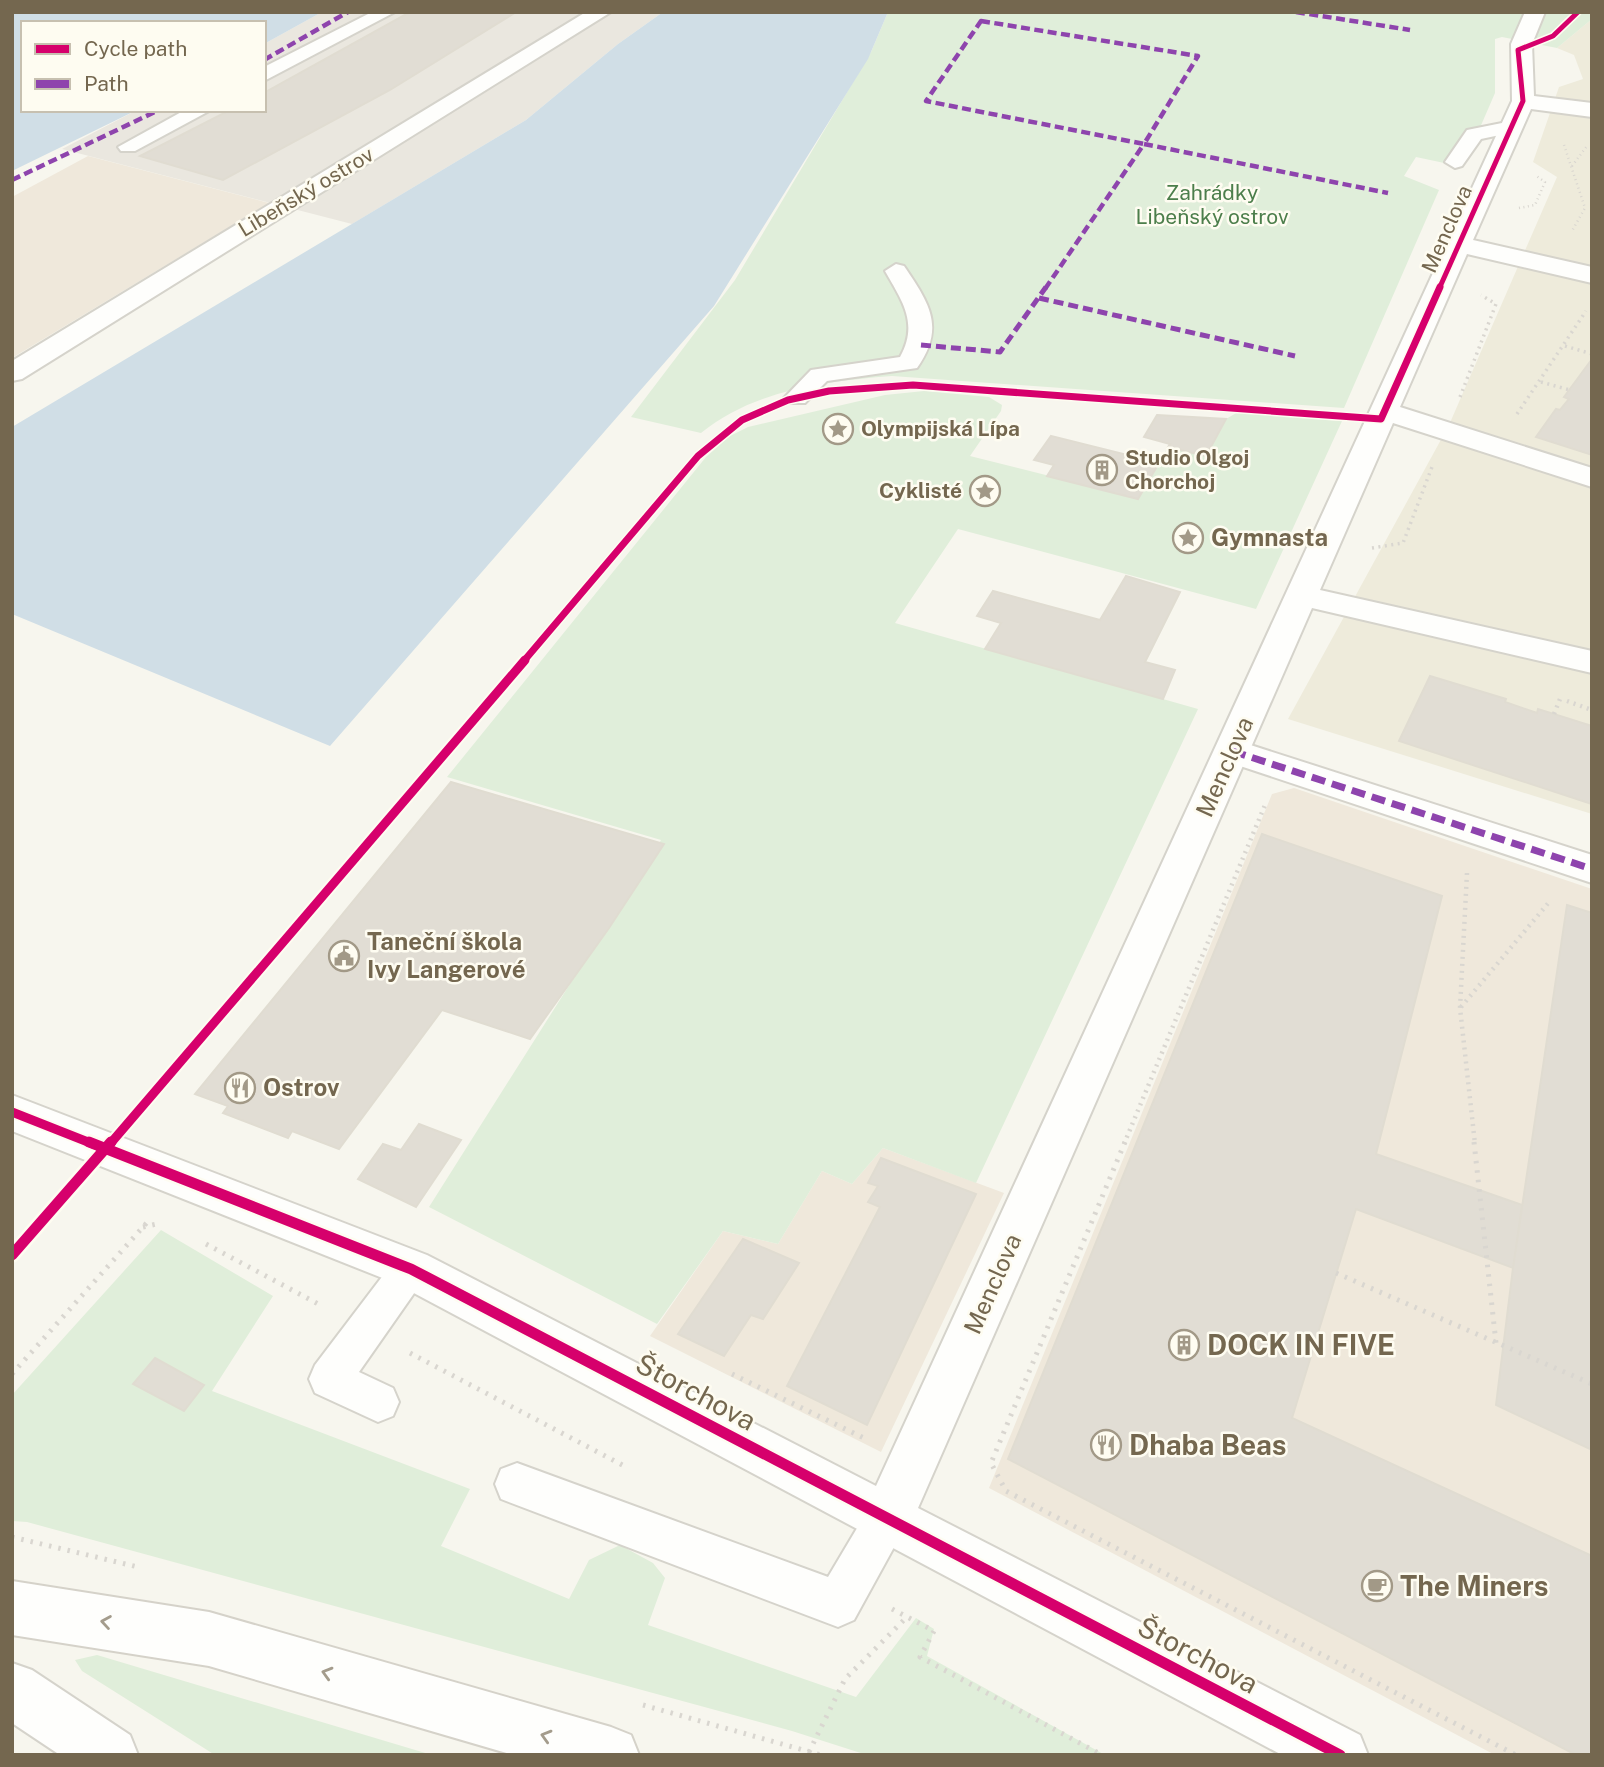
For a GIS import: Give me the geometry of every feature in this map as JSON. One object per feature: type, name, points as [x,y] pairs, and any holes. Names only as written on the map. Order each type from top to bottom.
[{"type":"street","name":"Libeňský ostrov","points":[[12,373],[601,12]]},
{"type":"street","name":"Menclova","points":[[888,1518],[1512,127],[1523,101],[1518,50],[1521,34],[1535,12]]},
{"type":"street","points":[[1523,101],[1592,110]]},
{"type":"street","points":[[1459,244],[1592,275]]},
{"type":"street","points":[[1384,411],[1592,478]]},
{"type":"street","points":[[1301,596],[1564,653],[1592,662]]},
{"type":"street","points":[[1232,751],[1586,867]]},
{"type":"street","name":"Štorchova","points":[[12,1112],[411,1269],[1340,1755]]},
{"type":"street","points":[[12,1608],[209,1639],[611,1755]]},
{"type":"street","points":[[12,1690],[110,1755]]},
{"type":"lane","points":[[266,74],[386,12]]},
{"type":"lane","points":[[128,147],[197,112]]},
{"type":"lane","points":[[1455,162],[1474,134],[1512,127]]},
{"type":"lane","points":[[796,398],[820,375],[909,363],[921,345],[925,323],[896,271]]},
{"type":"lane","points":[[378,1402],[330,1379],[411,1269]]},
{"type":"lane","points":[[517,1484],[838,1604],[888,1518]]},
{"type":"path","points":[[1553,265],[1585,208],[1563,143]]},
{"type":"path","points":[[1353,609],[1361,590],[1350,577],[1365,549],[1403,543],[1496,304],[1475,291],[1478,277],[1496,265],[1499,253],[1498,233],[1506,210],[1535,205],[1545,182],[1525,168]]},
{"type":"path","points":[[1493,446],[1541,382],[1592,302]]},
{"type":"path","points":[[1565,346],[1592,354]]},
{"type":"path","points":[[1541,382],[1570,390]]},
{"type":"path","points":[[1554,715],[1560,699]]},
{"type":"path","points":[[1301,774],[1267,800],[991,1463],[1006,1492],[1516,1755]]},
{"type":"path","points":[[1470,829],[1460,1008],[1496,1343]]},
{"type":"path","points":[[1460,1008],[1586,867]]},
{"type":"path","points":[[12,1374],[185,1180]]},
{"type":"path","points":[[1336,1273],[1592,1384]]},
{"type":"path","points":[[12,1537],[150,1570]]},
{"type":"path","points":[[809,1752],[845,1679],[907,1616]]},
{"type":"shaded area","points":[[12,12],[322,12],[266,43],[266,21],[21,21],[21,112],[133,112],[12,171]]},
{"type":"shaded area","points":[[322,12],[663,12],[618,44],[526,120],[352,224],[62,149],[133,112],[266,112],[266,43]]},
{"type":"shaded area","points":[[663,12],[888,12],[868,59],[714,306],[330,746],[12,614],[12,427],[526,120],[618,44]]},
{"type":"shaded area","points":[[1592,19],[1592,814],[1288,719],[1449,425],[1557,177],[1533,162],[1559,87],[1583,79],[1574,55],[1557,48]]},
{"type":"shaded area","points":[[88,156],[269,203],[12,358],[12,197]]},
{"type":"shaded area","points":[[1294,788],[1592,889],[1592,1755],[1495,1755],[989,1488],[1272,794]]},
{"type":"shaded area","points":[[883,1148],[1004,1193],[881,1452],[650,1336],[723,1231],[778,1244],[822,1171],[852,1184]]},
{"type":"green space","name":"Zahrádky Libeňský ostrov","points":[[888,12],[1592,12],[1592,19],[1557,48],[1502,37],[1495,39],[1495,93],[1463,167],[1416,157],[1404,176],[1439,190],[1344,408],[892,376],[817,385],[767,397],[722,418],[701,433],[631,417],[735,280],[871,52]]},
{"type":"green space","points":[[924,391],[989,397],[1002,405],[1001,411],[970,456],[1137,498],[1168,447],[1206,456],[1226,419],[1238,412],[1342,421],[1256,609],[958,529],[895,623],[1198,709],[976,1183],[883,1148],[852,1184],[822,1171],[778,1244],[723,1231],[657,1324],[429,1207],[661,840],[447,777],[706,457],[730,436],[748,427],[885,395]]},
{"type":"green space","points":[[161,1230],[273,1296],[212,1391],[470,1489],[441,1546],[569,1599],[589,1560],[620,1545],[653,1563],[665,1578],[648,1625],[856,1697],[916,1618],[934,1629],[927,1656],[1105,1755],[867,1755],[792,1731],[27,1522],[12,1521],[12,1395]]},
{"type":"green space","points":[[97,1655],[432,1755],[215,1755],[82,1671],[75,1660]]},
{"type":"building","points":[[410,12],[516,12],[390,90],[223,180],[140,156],[226,112],[266,112],[266,92]]},
{"type":"building","points":[[1592,359],[1592,455],[1536,437],[1556,409],[1560,410],[1569,399],[1564,397]]},
{"type":"building","points":[[1157,415],[1226,419],[1206,456],[1168,447],[1170,444],[1144,437]]},
{"type":"building","name":"Studio Olgoj Chorchoj","points":[[1051,436],[1159,463],[1138,499],[1047,476],[1054,465],[1034,460]]},
{"type":"building","points":[[1126,576],[1180,592],[1145,662],[1175,670],[1163,699],[985,649],[1001,623],[977,616],[993,591],[1100,620]]},
{"type":"building","points":[[1430,676],[1506,699],[1505,702],[1537,713],[1538,709],[1592,726],[1592,804],[1399,741]]},
{"type":"building","points":[[451,782],[664,844],[609,928],[530,1039],[442,1010],[339,1149],[292,1131],[288,1138],[223,1113],[228,1106],[195,1094]]},
{"type":"building","name":"DOCK IN FIVE","points":[[1262,834],[1442,896],[1376,1154],[1522,1205],[1513,1268],[1356,1209],[1292,1418],[1592,1556],[1592,1755],[1576,1755],[1008,1459]]},
{"type":"building","points":[[1567,905],[1592,913],[1592,1450],[1496,1405],[1513,1268]]},
{"type":"building","points":[[419,1124],[461,1140],[416,1207],[358,1179],[383,1144],[401,1150]]},
{"type":"building","points":[[881,1158],[976,1194],[867,1425],[787,1386],[880,1207],[868,1202],[878,1186],[868,1183]]},
{"type":"building","points":[[743,1239],[799,1263],[763,1319],[751,1315],[724,1356],[678,1334]]},
{"type":"building","points":[[155,1358],[204,1385],[184,1411],[133,1384]]},
{"type":"marked path","points":[[266,59],[348,12]]},
{"type":"marked path","points":[[1296,12],[1410,30]]},
{"type":"marked path","points":[[921,345],[1000,352],[1129,170],[1198,56],[981,21],[926,101],[1388,193]]},
{"type":"marked path","points":[[12,180],[155,112]]},
{"type":"marked path","points":[[1039,298],[1295,356]]},
{"type":"marked path","points":[[1232,751],[1592,869]]},
{"type":"cycle path","points":[[12,1255],[232,1005],[698,456],[729,429],[768,407],[808,394],[850,388],[913,385],[1381,419],[1523,101],[1518,50],[1553,36],[1578,12]]},
{"type":"cycle path","points":[[12,1112],[411,1269],[1340,1755]]},
{"type":"place","name":"Olympijská Lípa","points":[[838,429]]},
{"type":"place","name":"Studio Olgoj Chorchoj","points":[[1102,470]]},
{"type":"place","name":"Cyklisté","points":[[985,491]]},
{"type":"place","name":"Gymnasta","points":[[1188,538]]},
{"type":"place","name":"Taneční škola Ivy Langerové","points":[[344,956]]},
{"type":"place","name":"Ostrov","points":[[240,1088]]},
{"type":"place","name":"DOCK IN FIVE","points":[[1184,1345]]},
{"type":"place","name":"Dhaba Beas","points":[[1106,1445]]},
{"type":"place","name":"The Miners","points":[[1377,1586]]}]
